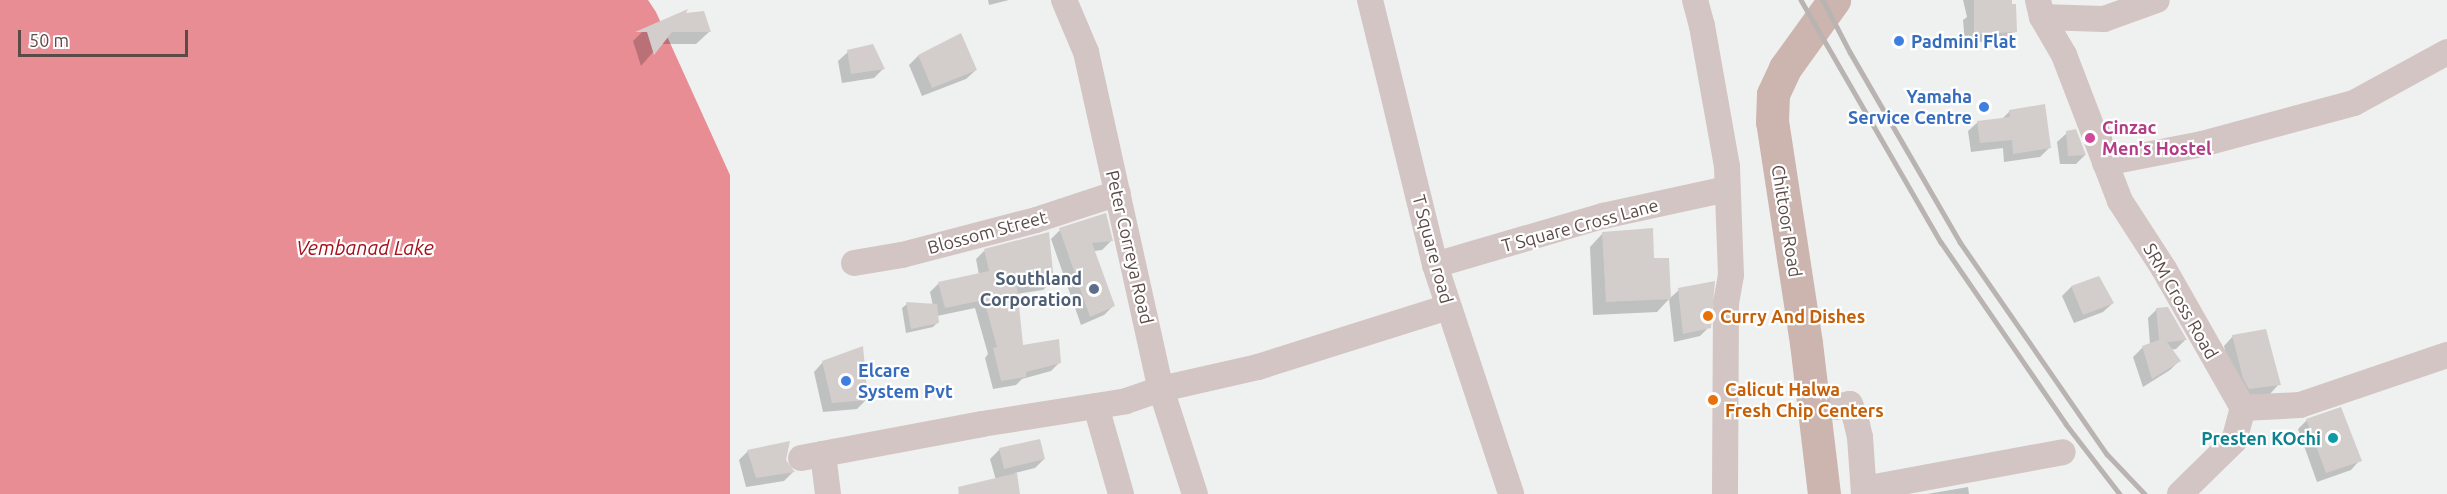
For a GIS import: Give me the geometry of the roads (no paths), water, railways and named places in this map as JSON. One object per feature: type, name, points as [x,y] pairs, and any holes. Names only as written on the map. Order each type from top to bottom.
[{"type":"main road","name":"Chittoor Road","points":[[1824,494],[1806,343],[1772,122],[1773,94],[1785,68],[1834,0]]},
{"type":"street","name":"Peter Correya Road","points":[[1064,0],[1086,52],[1161,389],[1195,494]]},
{"type":"street","name":"T Square road","points":[[1370,0],[1435,265],[1510,494]]},
{"type":"street","points":[[1695,0],[1702,26],[1727,167],[1731,275],[1726,302],[1725,494]]},
{"type":"street","points":[[2040,8],[2104,19],[2157,0]]},
{"type":"street","name":"SRM Cross Road","points":[[2040,8],[2064,55],[2120,201],[2164,269],[2243,408]]},
{"type":"street","points":[[2105,163],[2202,144],[2354,103],[2447,52]]},
{"type":"street","name":"T Square Cross Lane","points":[[1435,265],[1603,216],[1727,189]]},
{"type":"street","name":"Blossom Street","points":[[854,263],[902,255],[1036,220],[1118,193]]},
{"type":"street","points":[[828,494],[812,456],[1126,401],[1161,389],[1258,367],[1448,307]]},
{"type":"street","points":[[2180,494],[2234,441],[2243,408],[2300,405],[2447,355]]},
{"type":"street","points":[[1836,407],[1850,404],[1856,420],[1860,437],[1864,492],[2063,452]]},
{"type":"street","points":[[1096,406],[1121,494]]},
{"type":"water","name":"Vembanad Lake","points":[[0,0],[648,0],[656,12],[730,175],[730,494],[0,494]]},
{"type":"railway","points":[[1801,0],[1941,242],[2066,424],[2120,494]]},
{"type":"railway","points":[[1823,0],[1850,52],[1960,242],[2107,454],[2145,494]]},
{"type":"place","name":"Padmini Flat","points":[[1899,41]]},
{"type":"place","name":"Yamaha Service Centre","points":[[1984,107]]},
{"type":"place","name":"Cinzac Men's Hostel","points":[[2090,138]]},
{"type":"place","name":"Southland Corporation","points":[[1094,289]]},
{"type":"place","name":"Curry And Dishes","points":[[1708,316]]},
{"type":"place","name":"Elcare System Pvt","points":[[846,381]]},
{"type":"place","name":"Calicut Halwa Fresh Chip Centers","points":[[1713,400]]},
{"type":"place","name":"Presten KOchi","points":[[2333,438]]}]
